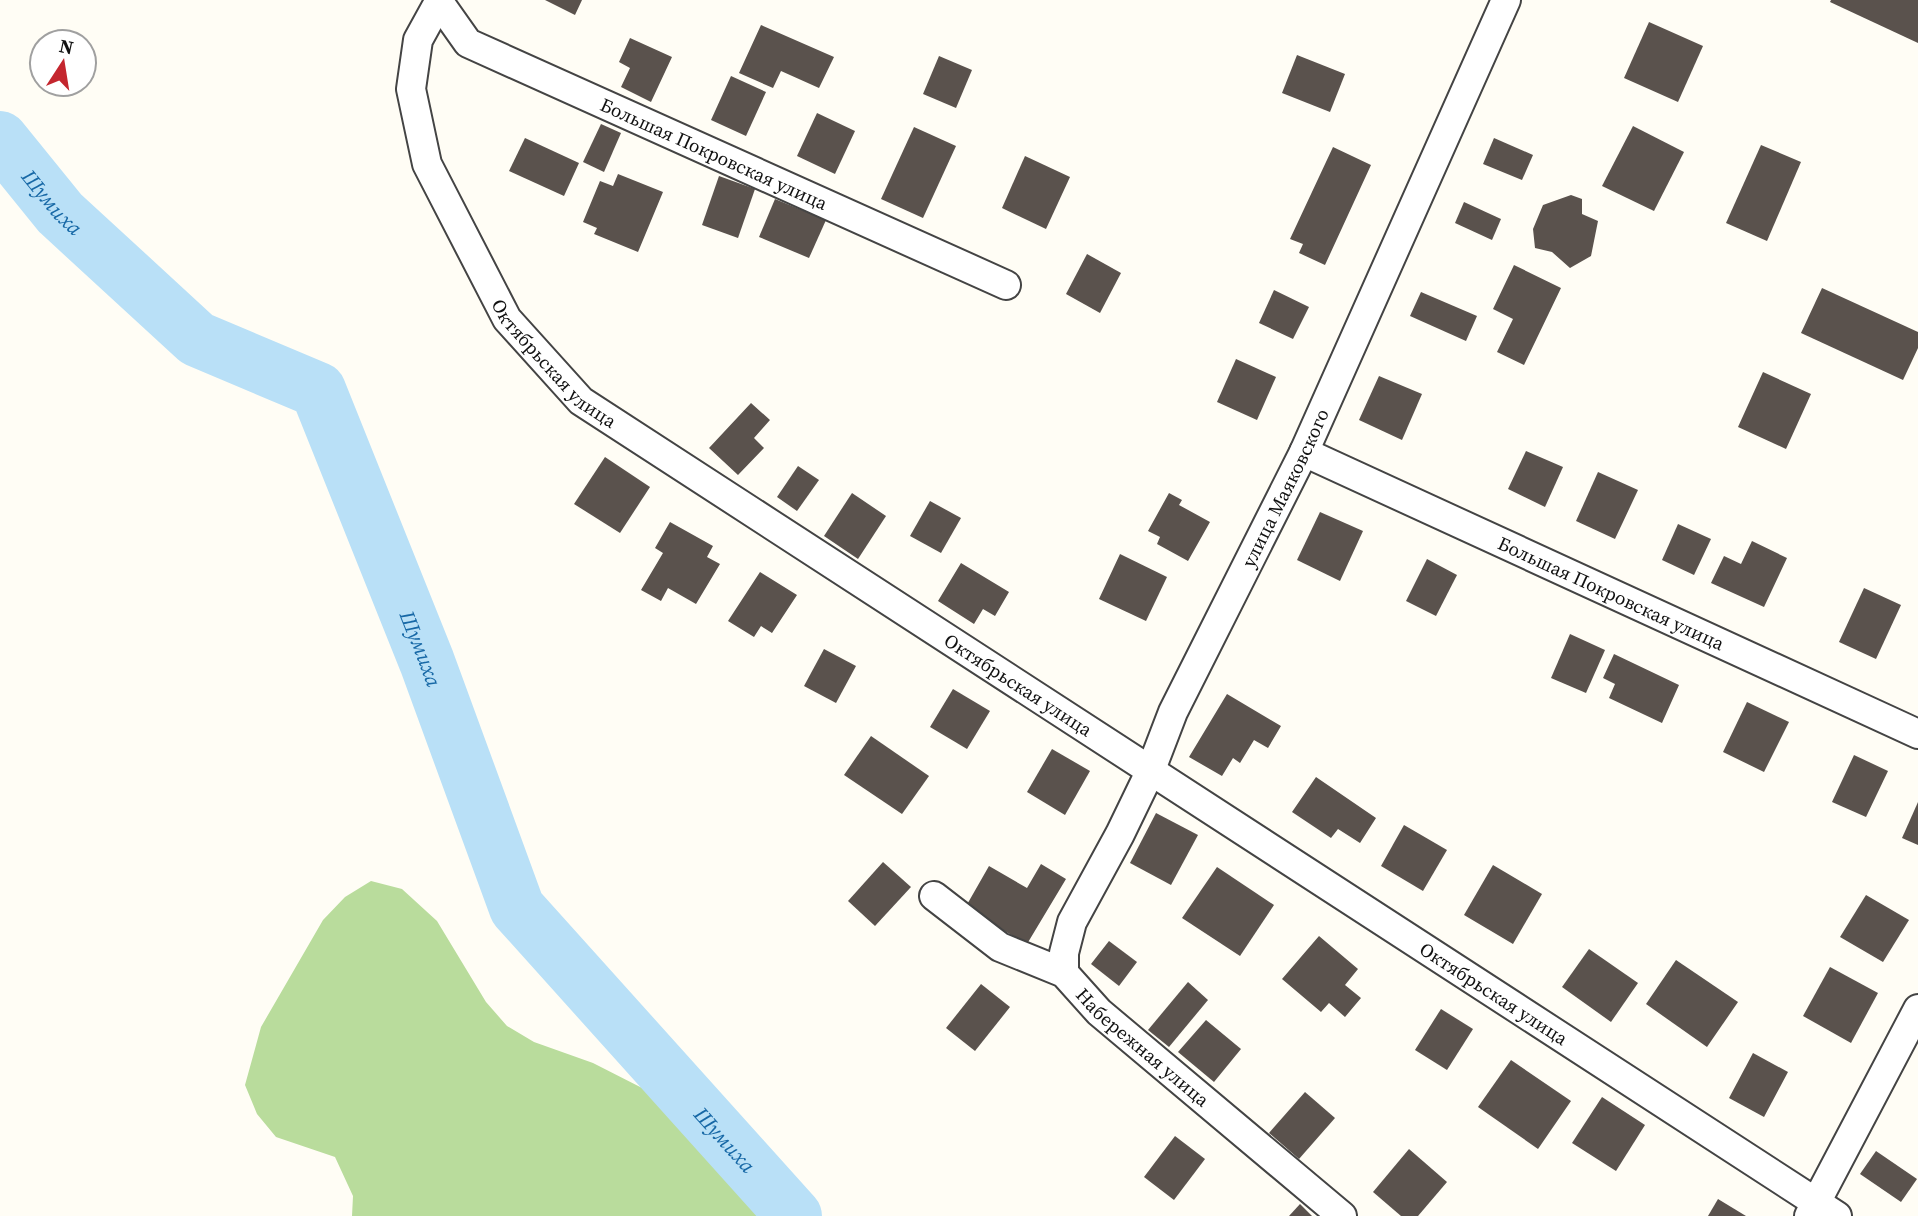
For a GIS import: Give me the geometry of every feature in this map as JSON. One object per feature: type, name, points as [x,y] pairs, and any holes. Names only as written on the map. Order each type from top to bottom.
[{"type":"street","name":"улица Маяковского","points":[[1064,973],[1064,953],[1072,922],[1150,772],[1173,712],[1304,452],[1506,0]]},
{"type":"street","name":"Большая Покровская улица","points":[[440,1],[468,43],[1006,285]]},
{"type":"street","name":"Октябрьская улица","points":[[440,1],[418,40],[411,89],[427,164],[508,319],[581,401],[1821,1212]]},
{"type":"street","name":"Большая Покровская улица","points":[[1304,452],[1918,734]]},
{"type":"street","name":"Набережная улица","points":[[933,896],[1000,947],[1064,973],[1098,1012],[1342,1216]]},
{"type":"street","points":[[1821,1212],[1918,1009]]},
{"type":"green space","points":[[371,881],[402,889],[437,921],[486,1002],[507,1026],[534,1042],[593,1063],[650,1092],[761,1216],[352,1216],[353,1196],[335,1157],[276,1137],[257,1114],[245,1085],[261,1027],[323,920],[345,897]]},
{"type":"building","points":[[545,0],[582,0],[575,15]]},
{"type":"building","points":[[1918,0],[1918,43],[1830,2]]},
{"type":"building","points":[[1649,22],[1703,46],[1678,102],[1624,78]]},
{"type":"building","points":[[761,25],[834,57],[819,88],[781,71],[773,88],[739,73]]},
{"type":"building","points":[[630,38],[672,57],[651,102],[621,87],[630,68],[619,62]]},
{"type":"building","points":[[1297,55],[1345,74],[1330,112],[1282,93]]},
{"type":"building","points":[[939,56],[972,70],[956,108],[923,94]]},
{"type":"building","points":[[731,76],[766,92],[746,136],[711,120]]},
{"type":"building","points":[[817,113],[855,131],[835,174],[797,156]]},
{"type":"building","points":[[601,124],[621,133],[604,172],[583,162]]},
{"type":"building","points":[[1633,126],[1684,152],[1654,211],[1602,186]]},
{"type":"building","points":[[914,127],[956,146],[923,218],[881,199]]},
{"type":"building","points":[[525,138],[579,163],[564,196],[509,171]]},
{"type":"building","points":[[1494,138],[1533,155],[1522,180],[1483,164]]},
{"type":"building","points":[[1761,145],[1801,162],[1767,241],[1726,223]]},
{"type":"building","points":[[1333,147],[1371,165],[1325,265],[1299,253],[1303,244],[1290,239]]},
{"type":"building","points":[[1025,156],[1070,177],[1046,229],[1002,208]]},
{"type":"building","points":[[618,174],[663,192],[638,252],[594,234],[597,228],[583,222],[600,181],[613,186]]},
{"type":"building","points":[[719,176],[755,189],[738,238],[702,225]]},
{"type":"building","points":[[1571,195],[1582,199],[1582,214],[1598,221],[1591,256],[1570,268],[1552,252],[1535,248],[1533,229],[1543,205]]},
{"type":"building","points":[[775,199],[826,220],[809,258],[759,237]]},
{"type":"building","points":[[1464,202],[1501,219],[1492,240],[1455,223]]},
{"type":"building","points":[[1087,254],[1121,273],[1100,313],[1066,294]]},
{"type":"building","points":[[1514,265],[1561,288],[1524,365],[1497,352],[1513,319],[1493,309]]},
{"type":"building","points":[[1822,288],[1918,332],[1918,348],[1903,380],[1801,333]]},
{"type":"building","points":[[1274,290],[1309,307],[1293,339],[1259,323]]},
{"type":"building","points":[[1421,292],[1477,316],[1466,341],[1410,316]]},
{"type":"building","points":[[1236,359],[1276,377],[1257,420],[1217,402]]},
{"type":"building","points":[[1763,372],[1811,394],[1786,449],[1738,427]]},
{"type":"building","points":[[1379,376],[1422,394],[1402,440],[1359,420]]},
{"type":"building","points":[[751,403],[770,420],[754,438],[764,448],[738,475],[709,448]]},
{"type":"building","points":[[1526,451],[1563,467],[1545,507],[1508,489]]},
{"type":"building","points":[[605,457],[650,487],[620,533],[574,504]]},
{"type":"building","points":[[798,466],[819,480],[797,511],[777,497]]},
{"type":"building","points":[[1598,472],[1638,490],[1615,539],[1576,521]]},
{"type":"building","points":[[852,493],[886,516],[858,559],[824,536]]},
{"type":"building","points":[[1169,493],[1182,500],[1179,505],[1210,522],[1188,561],[1157,544],[1160,537],[1148,531]]},
{"type":"building","points":[[930,501],[961,518],[941,553],[910,536]]},
{"type":"building","points":[[1320,512],[1363,531],[1340,581],[1297,560]]},
{"type":"building","points":[[670,522],[713,546],[707,557],[720,564],[696,604],[668,588],[661,601],[641,590],[663,553],[655,548]]},
{"type":"building","points":[[1678,524],[1711,539],[1694,575],[1662,560]]},
{"type":"building","points":[[1752,541],[1787,558],[1764,607],[1711,583],[1724,556],[1741,564]]},
{"type":"building","points":[[1120,554],[1167,577],[1146,621],[1099,599]]},
{"type":"building","points":[[1427,559],[1457,575],[1436,616],[1406,601]]},
{"type":"building","points":[[961,563],[1009,592],[995,616],[983,609],[974,624],[938,601]]},
{"type":"building","points":[[760,572],[797,595],[772,633],[761,626],[754,637],[728,621]]},
{"type":"building","points":[[1864,588],[1901,605],[1876,659],[1839,642]]},
{"type":"building","points":[[1570,634],[1605,650],[1586,693],[1551,678]]},
{"type":"building","points":[[824,649],[856,666],[836,703],[804,686]]},
{"type":"building","points":[[1614,654],[1679,685],[1662,723],[1609,698],[1615,684],[1603,678]]},
{"type":"building","points":[[953,689],[990,711],[967,749],[930,727]]},
{"type":"building","points":[[1227,694],[1281,726],[1268,748],[1254,740],[1240,763],[1233,758],[1222,776],[1189,757]]},
{"type":"building","points":[[1747,702],[1789,722],[1764,772],[1723,752]]},
{"type":"building","points":[[871,736],[929,776],[902,814],[844,775]]},
{"type":"building","points":[[1052,749],[1090,771],[1065,815],[1027,792]]},
{"type":"building","points":[[1854,755],[1888,771],[1866,817],[1832,802]]},
{"type":"building","points":[[1316,777],[1376,818],[1360,843],[1338,829],[1331,838],[1292,812]]},
{"type":"building","points":[[1918,802],[1918,845],[1902,838]]},
{"type":"building","points":[[1156,813],[1198,835],[1171,885],[1130,863]]},
{"type":"building","points":[[1404,825],[1447,850],[1423,891],[1381,866]]},
{"type":"building","points":[[883,862],[911,887],[875,926],[848,901]]},
{"type":"building","points":[[1041,864],[1066,879],[1027,944],[965,908],[989,866],[1027,888]]},
{"type":"building","points":[[1493,865],[1542,894],[1513,944],[1464,915]]},
{"type":"building","points":[[1217,867],[1274,905],[1240,956],[1182,918]]},
{"type":"building","points":[[1866,895],[1909,920],[1883,962],[1840,937]]},
{"type":"building","points":[[1319,936],[1358,969],[1345,985],[1361,998],[1345,1017],[1329,1003],[1321,1012],[1282,979]]},
{"type":"building","points":[[1109,941],[1137,962],[1119,986],[1091,964]]},
{"type":"building","points":[[1589,949],[1638,983],[1611,1022],[1562,987]]},
{"type":"building","points":[[1676,960],[1738,1002],[1707,1047],[1646,1004]]},
{"type":"building","points":[[1830,967],[1878,993],[1851,1043],[1803,1016]]},
{"type":"building","points":[[1188,982],[1208,1000],[1169,1047],[1148,1030]]},
{"type":"building","points":[[981,984],[1010,1007],[975,1051],[946,1028]]},
{"type":"building","points":[[1441,1009],[1473,1029],[1447,1070],[1415,1050]]},
{"type":"building","points":[[1206,1020],[1241,1049],[1214,1082],[1178,1052]]},
{"type":"building","points":[[1753,1053],[1788,1072],[1764,1117],[1729,1098]]},
{"type":"building","points":[[1511,1060],[1571,1101],[1538,1149],[1478,1107]]},
{"type":"building","points":[[1305,1092],[1335,1118],[1299,1159],[1269,1133]]},
{"type":"building","points":[[1602,1097],[1645,1125],[1616,1171],[1572,1143]]},
{"type":"building","points":[[1175,1136],[1205,1159],[1174,1200],[1144,1177]]},
{"type":"building","points":[[1409,1149],[1447,1182],[1418,1216],[1401,1216],[1373,1192]]},
{"type":"building","points":[[1876,1151],[1917,1179],[1901,1202],[1860,1174]]},
{"type":"building","points":[[1718,1199],[1746,1216],[1708,1216]]},
{"type":"building","points":[[1300,1204],[1312,1216],[1289,1216]]},
{"type":"waterway","name":"Шумиха","points":[[0,139],[60,213],[197,339],[318,390],[427,662],[517,908],[794,1216]]}]
